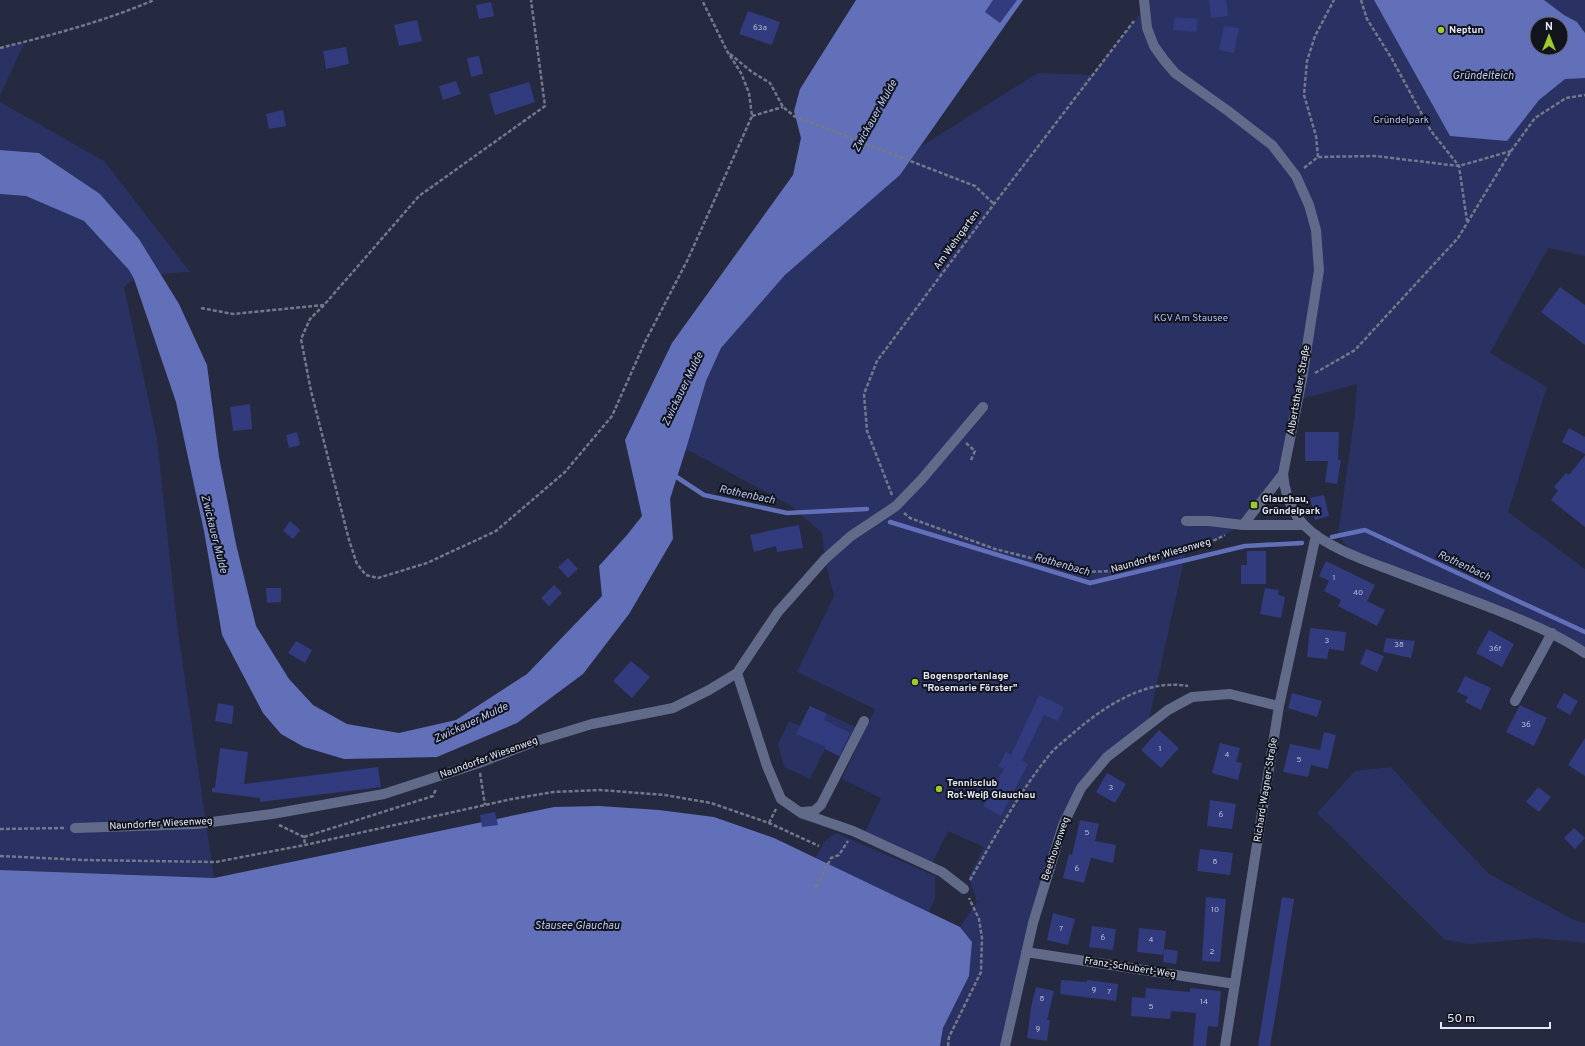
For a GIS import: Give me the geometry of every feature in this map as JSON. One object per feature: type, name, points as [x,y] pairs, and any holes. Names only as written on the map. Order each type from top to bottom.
[{"type":"street","name":"Albertsthaler Straße","points":[[1144,4],[1147,28],[1154,46],[1175,73],[1228,110],[1272,145],[1296,176],[1316,230],[1318,270],[1315,302],[1302,379],[1283,474],[1290,505],[1304,525],[1316,535],[1354,556],[1552,632],[1585,653]]},
{"type":"street","name":"Naundorfer Wiesenweg","points":[[75,828],[197,824],[272,814],[384,794],[479,763],[536,741],[592,724],[673,708],[709,690],[737,673],[778,612],[825,559],[851,536],[896,506],[922,479],[983,407]]},
{"type":"street","points":[[1243,525],[1283,474]]},
{"type":"street","points":[[1186,521],[1209,521],[1243,525],[1304,525]]},
{"type":"street","name":"Richard-Wagner-Straße","points":[[1225,1046],[1279,706],[1316,535]]},
{"type":"street","points":[[1515,701],[1552,632]]},
{"type":"street","points":[[737,673],[767,766],[781,799],[800,813],[852,831],[942,872],[964,889]]},
{"type":"street","name":"Beethovenweg","points":[[1005,1046],[1032,923],[1063,825],[1081,788],[1107,757],[1168,710],[1192,697],[1230,694],[1279,706]]},
{"type":"street","points":[[800,813],[814,811],[821,805],[864,721]]},
{"type":"street","name":"Franz-Schubert-Weg","points":[[1026,952],[1235,984]]},
{"type":"path","points":[[0,48],[79,26],[138,7],[154,0]]},
{"type":"path","points":[[531,0],[545,106],[520,122],[419,196],[310,319],[301,339],[310,383],[349,540],[357,564],[366,575],[378,578],[427,563],[496,531],[565,472],[612,416],[645,342],[688,259],[752,116],[748,94],[741,73],[727,51],[702,0]]},
{"type":"path","points":[[1318,156],[1316,136],[1304,95],[1309,54],[1315,36],[1334,0]]},
{"type":"path","points":[[1361,0],[1367,19],[1392,59],[1431,131],[1459,166],[1467,221]]},
{"type":"path","name":"Am Wehrgarten","points":[[896,506],[868,431],[864,394],[877,361],[1144,4]]},
{"type":"path","points":[[727,51],[752,72],[770,82],[783,107],[794,116],[975,186],[994,204]]},
{"type":"path","points":[[1302,379],[1322,370],[1355,350],[1458,238],[1511,151],[1535,118],[1566,98],[1585,95]]},
{"type":"path","points":[[752,116],[783,107]]},
{"type":"path","points":[[1296,176],[1318,156],[1375,156],[1459,166],[1511,151]]},
{"type":"path","points":[[201,308],[233,314],[324,305]]},
{"type":"path","points":[[971,460],[975,451]]},
{"type":"path","name":"Naundorfer Wiesenweg","points":[[896,506],[910,518],[995,549],[1086,572],[1112,571],[1186,551],[1215,540],[1243,525]]},
{"type":"path","points":[[948,1046],[949,1037],[981,972],[982,938],[979,919],[964,889],[1020,797],[1051,752],[1094,716],[1135,692],[1175,683],[1191,686]]},
{"type":"path","points":[[479,763],[485,805]]},
{"type":"path","points":[[272,814],[272,821],[304,837],[433,796],[442,775]]},
{"type":"path","points":[[0,856],[84,860],[216,862],[305,845],[485,805],[553,792],[600,790],[665,795],[711,803],[769,823],[819,846]]},
{"type":"path","points":[[0,829],[75,828]]},
{"type":"path","points":[[817,886],[831,858],[839,855],[852,831]]},
{"type":"path","points":[[304,837],[305,845]]},
{"type":"green space","points":[[1144,0],[1585,0],[1585,256],[1548,248],[1490,353],[1547,387],[1508,512],[1585,569],[1585,653],[1552,633],[1351,553],[1338,534],[1355,414],[1357,384],[1298,400],[1283,474],[1243,525],[1215,540],[1186,551],[1148,724],[1107,757],[1063,825],[1005,1046],[940,1046],[943,1028],[969,976],[972,942],[960,927],[977,902],[969,877],[984,847],[948,831],[932,864],[865,832],[881,798],[842,779],[875,709],[797,672],[834,596],[825,559],[822,533],[790,505],[686,449],[706,381],[721,348],[785,275],[900,175],[920,147],[1038,73],[1092,75],[1144,9]]},
{"type":"green space","points":[[25,42],[0,95],[0,48]]},
{"type":"green space","points":[[0,102],[104,161],[190,272],[160,274],[139,239],[39,153],[0,150]]},
{"type":"green space","points":[[0,194],[26,196],[84,221],[129,270],[134,279],[124,287],[157,439],[177,625],[214,878],[0,870]]},
{"type":"green space","points":[[810,706],[858,728],[842,758],[825,749],[810,779],[784,767],[778,744],[789,721],[800,726]]},
{"type":"green space","points":[[1391,767],[1489,874],[1574,920],[1585,923],[1585,943],[1537,938],[1470,944],[1445,940],[1317,813],[1355,771]]},
{"type":"green space","points":[[836,833],[935,876],[935,898],[929,912],[815,858],[825,841]]},
{"type":"water","name":"Zwickauer Mulde","points":[[856,0],[1023,0],[900,175],[785,275],[721,348],[706,381],[670,499],[673,539],[629,614],[583,674],[517,723],[437,757],[344,759],[304,747],[281,734],[263,713],[222,635],[204,531],[176,402],[134,279],[129,270],[84,221],[26,196],[0,194],[0,150],[39,153],[100,194],[139,239],[179,304],[207,365],[219,457],[236,544],[256,626],[289,679],[313,705],[347,724],[399,733],[456,720],[527,674],[602,596],[599,566],[642,516],[625,440],[672,343],[793,175],[801,138],[794,111],[800,89]]},
{"type":"water","name":"Gründelteich","points":[[1374,0],[1544,0],[1566,16],[1529,16],[1529,56],[1569,56],[1569,18],[1577,22],[1585,33],[1585,78],[1565,79],[1539,100],[1507,141],[1450,136]]},
{"type":"water","name":"Stausee Glauchau","points":[[599,806],[659,810],[714,817],[774,838],[960,927],[972,942],[969,976],[943,1028],[940,1046],[0,1046],[0,870],[214,878],[554,807]]},
{"type":"building","points":[[993,0],[1017,0],[1000,23],[985,12]]},
{"type":"building","points":[[1209,0],[1226,0],[1228,16],[1211,18]]},
{"type":"building","points":[[491,2],[494,16],[479,19],[476,5]]},
{"type":"building","points":[[748,11],[780,22],[772,45],[739,34]]},
{"type":"building","points":[[1175,17],[1198,19],[1196,32],[1173,30]]},
{"type":"building","points":[[417,20],[422,41],[399,46],[394,25]]},
{"type":"building","points":[[1224,26],[1239,28],[1234,53],[1219,50]]},
{"type":"building","points":[[346,47],[349,64],[326,69],[323,51]]},
{"type":"building","points":[[479,56],[483,74],[471,77],[467,58]]},
{"type":"building","points":[[456,81],[461,94],[443,100],[439,86]]},
{"type":"building","points":[[529,82],[535,102],[495,115],[489,94]]},
{"type":"building","points":[[283,110],[286,126],[269,129],[266,114]]},
{"type":"building","points":[[1560,287],[1585,305],[1585,345],[1541,312]]},
{"type":"building","points":[[250,404],[252,429],[233,431],[230,407]]},
{"type":"building","points":[[1569,428],[1585,437],[1585,454],[1562,442]]},
{"type":"building","points":[[297,432],[300,445],[289,448],[286,435]]},
{"type":"building","points":[[1305,432],[1339,432],[1338,460],[1341,460],[1337,484],[1325,482],[1328,461],[1305,461]]},
{"type":"building","points":[[1585,455],[1585,527],[1551,500],[1558,491],[1554,487],[1566,473],[1569,475]]},
{"type":"building","points":[[1324,495],[1329,516],[1315,520],[1310,498]]},
{"type":"building","points":[[290,521],[300,530],[293,539],[283,531]]},
{"type":"building","points":[[799,525],[803,548],[777,552],[776,546],[754,552],[750,535]]},
{"type":"building","points":[[1247,551],[1266,551],[1266,584],[1241,584],[1241,565],[1247,565]]},
{"type":"building","points":[[568,558],[578,569],[568,578],[558,567]]},
{"type":"building","points":[[1326,561],[1375,585],[1367,601],[1385,610],[1377,626],[1338,606],[1341,600],[1324,591],[1329,581],[1319,576]]},
{"type":"building","points":[[554,585],[562,593],[549,606],[541,598]]},
{"type":"building","points":[[266,588],[281,588],[281,602],[267,603]]},
{"type":"building","points":[[1265,588],[1279,590],[1278,595],[1285,597],[1281,618],[1260,614]]},
{"type":"building","points":[[1310,628],[1346,632],[1344,651],[1329,649],[1327,659],[1307,657]]},
{"type":"building","points":[[1489,630],[1514,644],[1502,667],[1476,653]]},
{"type":"building","points":[[1386,638],[1415,641],[1411,658],[1383,652]]},
{"type":"building","points":[[296,641],[312,650],[305,663],[288,653]]},
{"type":"building","points":[[1366,649],[1384,656],[1377,672],[1360,664]]},
{"type":"building","points":[[631,661],[650,677],[632,698],[613,681]]},
{"type":"building","points":[[1465,676],[1491,688],[1481,710],[1465,702],[1468,697],[1457,692]]},
{"type":"building","points":[[1292,693],[1322,701],[1317,717],[1288,708]]},
{"type":"building","points":[[1564,693],[1578,701],[1570,715],[1556,707]]},
{"type":"building","points":[[1039,695],[1064,707],[1058,721],[1044,715],[1022,760],[1028,764],[1001,816],[983,806],[1004,769],[998,766],[1006,752],[1011,755]]},
{"type":"building","points":[[218,703],[234,706],[232,724],[215,721]]},
{"type":"building","points":[[1520,705],[1547,718],[1534,746],[1506,732]]},
{"type":"building","points":[[810,706],[827,714],[824,720],[850,733],[839,756],[825,749],[826,747],[796,734]]},
{"type":"building","points":[[1159,730],[1179,748],[1161,768],[1141,750]]},
{"type":"building","points":[[1324,732],[1336,735],[1328,769],[1311,765],[1308,777],[1283,772],[1290,744],[1320,750]]},
{"type":"building","points":[[1585,738],[1585,776],[1568,765]]},
{"type":"building","points":[[1220,743],[1240,748],[1236,762],[1242,763],[1238,780],[1212,773]]},
{"type":"building","points":[[220,748],[248,752],[244,784],[378,767],[381,787],[260,802],[260,798],[212,792],[212,788],[215,788]]},
{"type":"building","points":[[1107,773],[1126,784],[1115,803],[1096,792]]},
{"type":"building","points":[[1538,787],[1551,797],[1539,812],[1526,802]]},
{"type":"building","points":[[1210,800],[1236,804],[1232,829],[1207,826]]},
{"type":"building","points":[[495,812],[498,825],[482,827],[480,815]]},
{"type":"building","points":[[1080,820],[1099,824],[1095,841],[1116,845],[1113,863],[1091,858],[1084,883],[1063,878],[1069,854],[1072,855]]},
{"type":"building","points":[[1574,828],[1585,838],[1575,849],[1564,838]]},
{"type":"building","points":[[1200,849],[1233,853],[1230,875],[1197,871]]},
{"type":"building","points":[[1206,897],[1226,899],[1220,962],[1202,961]]},
{"type":"building","points":[[1282,897],[1294,899],[1276,1012],[1270,1046],[1258,1046]]},
{"type":"building","points":[[1053,913],[1075,919],[1068,945],[1047,940]]},
{"type":"building","points":[[1092,926],[1116,929],[1113,950],[1089,947]]},
{"type":"building","points":[[1139,928],[1166,931],[1163,955],[1137,952]]},
{"type":"building","points":[[1164,949],[1178,951],[1176,964],[1163,962]]},
{"type":"building","points":[[1061,980],[1087,982],[1087,980],[1118,984],[1116,1001],[1060,994]]},
{"type":"building","points":[[1036,987],[1054,991],[1047,1020],[1050,1020],[1047,1041],[1027,1038],[1031,1007]]},
{"type":"building","points":[[1146,988],[1190,992],[1190,988],[1221,991],[1218,1027],[1208,1026],[1206,1046],[1193,1046],[1196,1013],[1171,1011],[1170,1019],[1131,1016],[1132,997],[1145,998]]},
{"type":"waterway","name":"Rothenbach","points":[[672,474],[704,495],[787,513],[867,509]]},
{"type":"waterway","name":"Rothenbach","points":[[890,522],[1090,583],[1245,546],[1302,543]]},
{"type":"waterway","name":"Rothenbach","points":[[1332,537],[1365,530],[1585,632]]},
{"type":"place","name":"Neptun","points":[[1441,30]]},
{"type":"place","name":"Glauchau, Gründelpark","points":[[1254,505]]},
{"type":"place","name":"Bogensportanlage \"Rosemarie Förster\"","points":[[915,682]]},
{"type":"place","name":"Tennisclub Rot-Weiß Glauchau","points":[[939,789]]},
{"type":"park label","name":"Gründelpark","points":[[1401,120]]},
{"type":"park label","name":"KGV Am Stausee","points":[[1191,318]]}]
